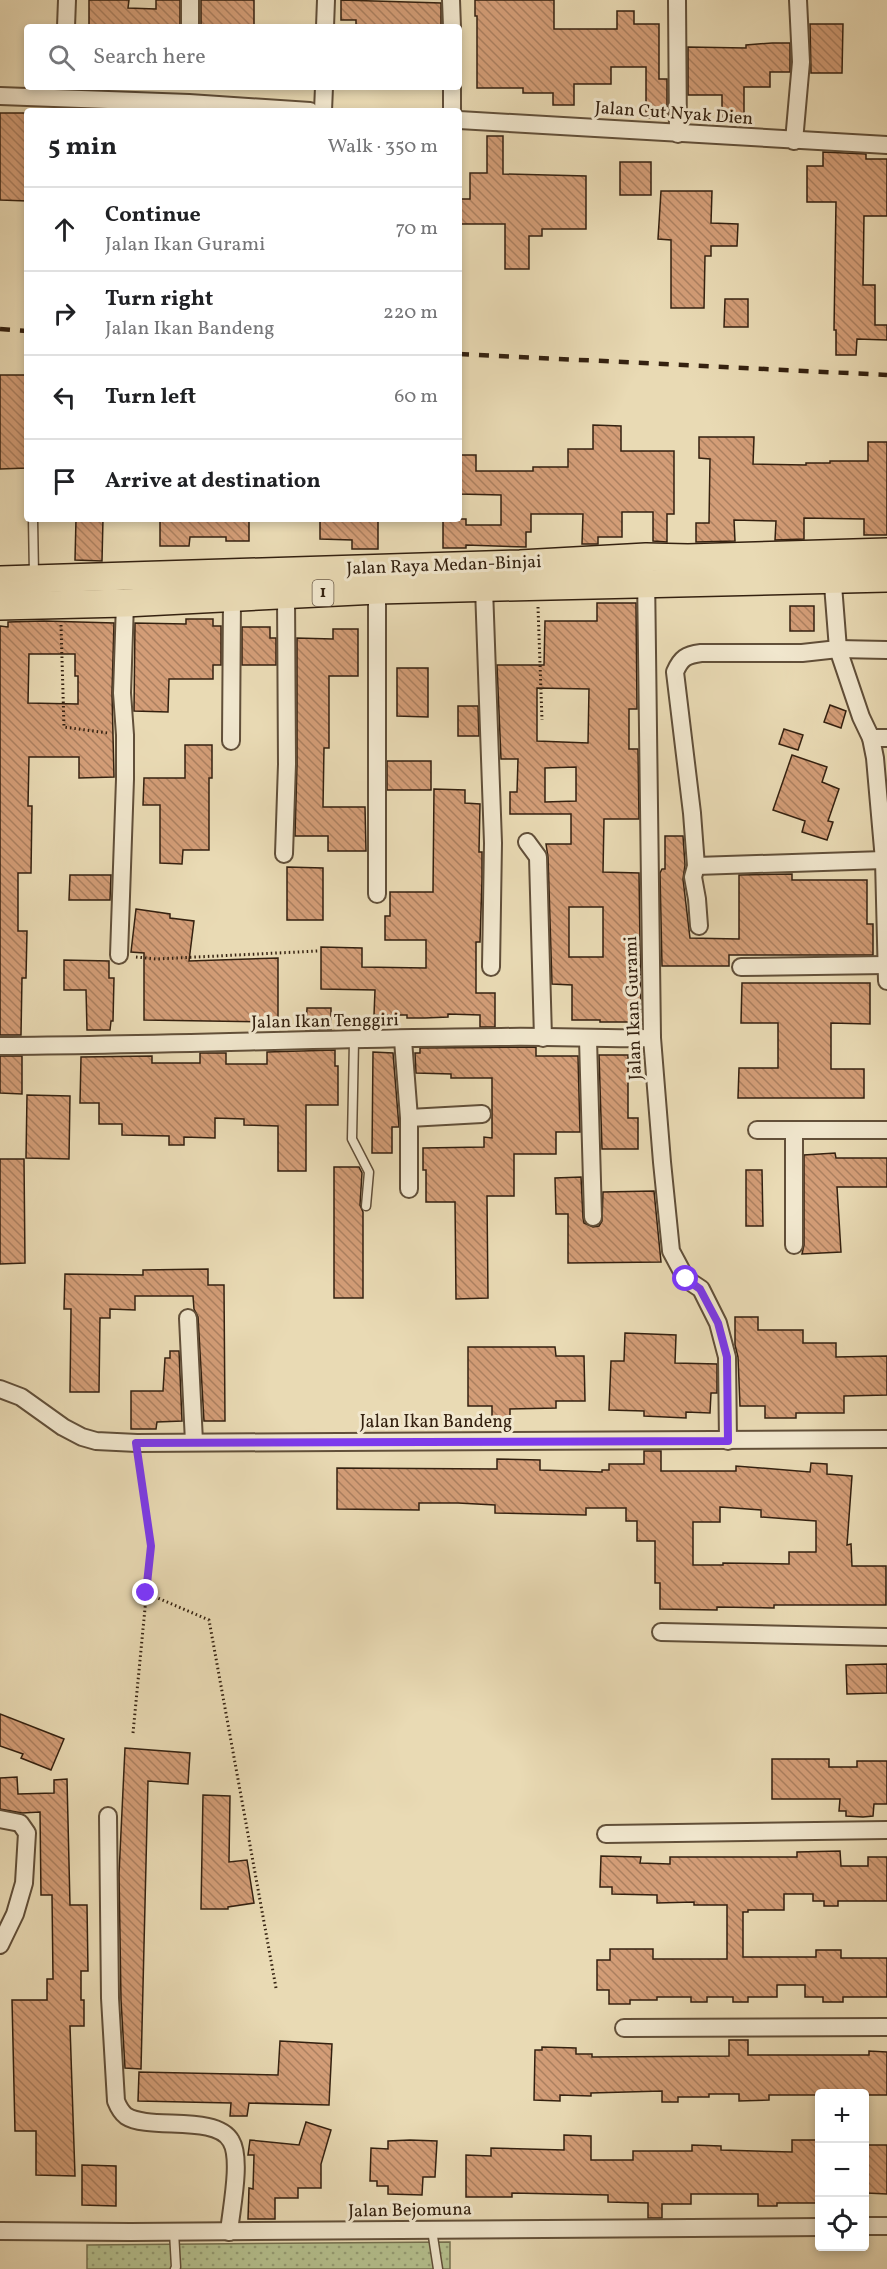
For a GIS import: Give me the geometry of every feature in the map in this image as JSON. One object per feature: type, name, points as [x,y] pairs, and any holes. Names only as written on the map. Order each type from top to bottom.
[{"type":"main road","name":"Jalan Raya Medan-Binjai","points":[[0,606],[125,603],[377,590],[647,584],[832,566],[887,552]]},
{"type":"main road","name":"Jalan Raya Medan-Binjai","points":[[0,580],[508,564],[646,557],[832,566],[887,578]]},
{"type":"street","points":[[66,24],[67,0]]},
{"type":"street","points":[[190,0],[190,24]]},
{"type":"street","points":[[325,24],[326,0]]},
{"type":"street","points":[[451,0],[452,24]]},
{"type":"street","points":[[677,0],[678,134]]},
{"type":"street","points":[[794,141],[801,62],[798,0]]},
{"type":"street","points":[[323,108],[324,90]]},
{"type":"street","points":[[452,90],[452,108]]},
{"type":"street","points":[[0,96],[64,93],[189,95],[214,108]]},
{"type":"street","name":"Jalan Cut Nyak Dien","points":[[462,120],[887,145]]},
{"type":"street","name":"Jalan Ikan Gurami","points":[[646,557],[652,1038],[671,1251],[686,1279],[700,1289],[718,1323],[727,1357],[728,1441]]},
{"type":"street","points":[[741,967],[887,973],[885,860],[875,758],[879,738],[861,717],[838,649],[832,566]]},
{"type":"street","points":[[484,588],[493,843],[491,968]]},
{"type":"street","points":[[377,590],[377,894]]},
{"type":"street","points":[[284,854],[287,764],[286,595]]},
{"type":"street","points":[[231,741],[232,598]]},
{"type":"street","points":[[119,955],[125,735],[123,693],[125,603]]},
{"type":"street","points":[[699,926],[693,878],[696,866],[675,672],[681,660],[689,654],[701,653],[887,650]]},
{"type":"street","points":[[527,842],[538,857],[543,1038]]},
{"type":"street","points":[[696,866],[885,860]]},
{"type":"street","name":"Jalan Ikan Tenggiri","points":[[0,1046],[652,1038]]},
{"type":"street","points":[[588,1039],[593,1217]]},
{"type":"street","points":[[403,1040],[409,1118],[409,1189]]},
{"type":"street","points":[[409,1118],[482,1114]]},
{"type":"street","points":[[757,1130],[887,1130]]},
{"type":"street","points":[[794,1131],[794,1245]]},
{"type":"street","points":[[188,1318],[194,1442]]},
{"type":"street","name":"Jalan Ikan Bandeng","points":[[0,1389],[21,1397],[63,1427],[96,1441],[136,1443],[887,1439]]},
{"type":"street","points":[[661,1632],[887,1637]]},
{"type":"street","points":[[108,1816],[110,1998],[116,2101],[120,2110],[127,2116],[138,2120],[203,2126],[224,2133],[232,2141],[235,2161],[229,2232]]},
{"type":"street","points":[[0,1819],[20,1823],[27,1833],[24,1883],[15,1914],[0,1945]]},
{"type":"street","points":[[606,1834],[887,1830]]},
{"type":"street","points":[[624,2028],[887,2027]]},
{"type":"street","name":"Jalan Bejomuna","points":[[0,2231],[229,2232],[815,2226]]},
{"type":"street","points":[[869,2226],[887,2226]]},
{"type":"lane","points":[[33,522],[34,578]]},
{"type":"lane","points":[[354,1041],[352,1139],[369,1172],[366,1206]]},
{"type":"lane","points":[[432,2230],[438,2269]]},
{"type":"lane","points":[[174,2232],[177,2268]]},
{"type":"path","points":[[537,588],[542,720]]},
{"type":"path","points":[[60,605],[64,727],[125,735]]},
{"type":"path","points":[[119,955],[156,959],[318,951]]},
{"type":"path","points":[[133,1733],[151,1546],[136,1443]]},
{"type":"path","points":[[146,1593],[209,1620],[276,1988]]},
{"type":"green space","points":[[450,2242],[450,2269],[87,2269],[87,2245]]},
{"type":"building","points":[[89,0],[129,0],[128,8],[156,9],[156,0],[180,0],[180,24],[89,24]]},
{"type":"building","points":[[201,0],[254,0],[254,24],[201,24]]},
{"type":"building","points":[[341,0],[441,3],[441,24],[356,24],[356,20],[341,20]]},
{"type":"building","points":[[475,0],[554,0],[554,29],[617,29],[617,11],[634,11],[634,24],[659,24],[659,79],[667,79],[667,118],[646,118],[646,67],[611,67],[611,84],[574,84],[574,105],[553,105],[553,93],[523,93],[523,88],[477,88]]},
{"type":"building","points":[[810,24],[843,24],[842,73],[811,73]]},
{"type":"building","points":[[790,43],[790,72],[770,72],[770,87],[744,87],[744,122],[722,121],[722,95],[688,95],[688,47],[746,48],[746,45]]},
{"type":"building","points":[[0,113],[24,113],[24,201],[0,200]]},
{"type":"building","points":[[487,136],[503,136],[503,174],[586,176],[586,229],[542,229],[542,236],[529,236],[529,269],[505,269],[505,224],[462,224],[462,199],[470,199],[470,173],[487,173]]},
{"type":"building","points":[[823,152],[866,154],[866,159],[887,159],[887,216],[864,216],[863,285],[875,285],[875,325],[887,325],[887,340],[857,339],[856,355],[836,355],[836,330],[834,330],[836,202],[807,202],[807,166],[823,166]]},
{"type":"building","points":[[620,162],[651,162],[651,195],[620,195]]},
{"type":"building","points":[[661,191],[712,191],[711,223],[738,224],[737,246],[711,246],[711,256],[705,256],[704,308],[671,308],[671,240],[658,239]]},
{"type":"building","points":[[725,299],[748,299],[748,327],[724,327]]},
{"type":"building","points":[[0,375],[24,375],[24,468],[0,469]]},
{"type":"building","points":[[593,425],[621,426],[621,451],[674,451],[674,514],[667,514],[667,542],[653,541],[653,512],[622,512],[622,537],[598,537],[598,544],[582,544],[583,514],[531,514],[531,532],[526,532],[526,547],[466,545],[466,548],[443,548],[443,522],[462,522],[462,519],[466,519],[466,525],[501,525],[501,495],[462,494],[462,455],[476,455],[476,471],[533,471],[533,467],[568,467],[568,449],[593,449]]},
{"type":"building","points":[[699,437],[754,437],[753,464],[806,465],[806,463],[830,463],[830,461],[868,461],[868,442],[887,442],[887,535],[864,535],[864,519],[804,518],[804,539],[775,540],[776,521],[734,520],[735,541],[696,542],[696,523],[709,523],[710,459],[699,458]]},
{"type":"building","points":[[76,522],[103,522],[102,561],[75,560]]},
{"type":"building","points":[[160,522],[249,522],[249,541],[226,541],[226,537],[190,537],[189,546],[160,546]]},
{"type":"building","points":[[320,522],[378,522],[378,549],[352,549],[352,540],[320,539]]},
{"type":"building","points":[[597,603],[636,603],[637,709],[629,709],[629,749],[638,749],[639,819],[604,819],[603,872],[639,873],[641,1022],[572,1020],[572,985],[552,984],[546,844],[571,844],[571,814],[510,814],[510,792],[517,792],[518,759],[501,759],[497,665],[544,665],[545,621],[597,621]],"holes":[[[537,688],[589,689],[588,743],[537,741]],[[576,767],[576,801],[545,802],[545,768]],[[569,907],[603,907],[603,957],[569,957]]]},
{"type":"building","points":[[790,606],[814,606],[814,631],[790,631]]},
{"type":"building","points":[[186,619],[213,619],[213,626],[221,626],[221,665],[213,665],[213,679],[169,679],[168,712],[134,711],[135,623],[186,624]]},
{"type":"building","points":[[8,622],[114,623],[112,693],[114,777],[79,778],[79,757],[29,757],[28,806],[32,806],[31,873],[18,873],[18,931],[27,931],[26,978],[22,978],[21,1035],[0,1035],[0,626],[8,627]],"holes":[[[29,654],[75,654],[78,704],[28,703]]]},
{"type":"building","points":[[242,627],[270,627],[270,638],[276,638],[276,665],[242,665]]},
{"type":"building","points":[[333,629],[358,629],[358,676],[329,676],[329,748],[324,748],[323,807],[365,807],[366,851],[328,851],[328,836],[295,836],[297,638],[333,639]]},
{"type":"building","points":[[397,668],[428,668],[428,717],[397,716]]},
{"type":"building","points":[[830,705],[846,711],[841,728],[824,722]]},
{"type":"building","points":[[458,706],[478,706],[479,736],[458,736]]},
{"type":"building","points":[[784,729],[803,735],[798,750],[779,744]]},
{"type":"building","points":[[185,745],[212,745],[212,778],[209,778],[209,850],[183,850],[182,864],[160,863],[160,805],[143,805],[144,778],[185,778]]},
{"type":"building","points":[[792,755],[827,767],[822,782],[839,789],[828,821],[833,822],[827,840],[802,832],[805,821],[773,810]]},
{"type":"building","points":[[387,761],[431,761],[431,790],[387,790]]},
{"type":"building","points":[[434,789],[465,790],[465,803],[480,804],[479,852],[482,852],[482,879],[480,942],[476,942],[476,993],[495,993],[495,1027],[480,1027],[480,1015],[448,1014],[448,1017],[407,1018],[407,1015],[374,1015],[375,990],[321,989],[321,947],[362,948],[362,967],[426,968],[426,940],[385,940],[385,916],[390,916],[390,892],[433,892]]},
{"type":"building","points":[[665,836],[683,836],[685,865],[683,879],[690,938],[739,939],[739,875],[792,874],[792,880],[867,880],[867,924],[873,924],[873,955],[729,955],[729,966],[662,966],[660,873],[662,869],[665,869]]},
{"type":"building","points":[[287,867],[323,868],[323,920],[287,920]]},
{"type":"building","points":[[70,875],[111,875],[110,900],[69,900]]},
{"type":"building","points":[[136,909],[170,914],[170,918],[194,921],[189,961],[278,958],[278,1022],[144,1020],[144,953],[131,952]]},
{"type":"building","points":[[64,960],[109,961],[109,978],[114,978],[113,1021],[111,1021],[110,1030],[87,1030],[86,990],[64,990]]},
{"type":"building","points":[[742,983],[870,983],[870,1024],[831,1023],[831,1069],[864,1069],[864,1098],[738,1098],[739,1068],[778,1068],[778,1023],[741,1023]]},
{"type":"building","points":[[307,1008],[331,1008],[331,1029],[306,1030]]},
{"type":"building","points":[[536,1047],[536,1056],[578,1056],[580,1132],[556,1132],[556,1154],[514,1154],[514,1196],[487,1196],[488,1298],[456,1299],[455,1202],[426,1202],[423,1148],[484,1147],[484,1137],[492,1138],[492,1078],[451,1078],[451,1074],[416,1073],[415,1053],[420,1053],[420,1048]]},
{"type":"building","points":[[335,1050],[335,1066],[338,1066],[338,1105],[306,1105],[306,1171],[278,1171],[278,1126],[244,1125],[244,1119],[215,1118],[215,1138],[184,1137],[184,1145],[169,1145],[169,1136],[122,1135],[122,1124],[99,1124],[99,1103],[80,1103],[81,1057],[152,1056],[152,1063],[200,1063],[200,1053],[226,1053],[226,1064],[267,1064],[267,1052]]},
{"type":"building","points":[[373,1052],[393,1053],[399,1127],[392,1127],[392,1153],[372,1153]]},
{"type":"building","points":[[599,1055],[628,1055],[628,1118],[638,1118],[638,1149],[602,1149]]},
{"type":"building","points":[[0,1056],[22,1056],[22,1094],[0,1093]]},
{"type":"building","points":[[27,1095],[70,1096],[69,1159],[26,1158]]},
{"type":"building","points":[[835,1153],[836,1158],[887,1158],[887,1187],[837,1187],[841,1252],[802,1254],[804,1245],[804,1155]]},
{"type":"building","points":[[0,1159],[24,1159],[25,1263],[0,1264]]},
{"type":"building","points":[[334,1167],[359,1167],[362,1173],[360,1205],[363,1212],[363,1298],[334,1298]]},
{"type":"building","points":[[746,1170],[762,1170],[763,1226],[746,1226]]},
{"type":"building","points":[[581,1177],[584,1223],[593,1227],[599,1226],[602,1221],[603,1192],[654,1191],[661,1262],[568,1263],[568,1214],[556,1214],[555,1178]]},
{"type":"building","points":[[208,1269],[208,1285],[224,1285],[225,1421],[204,1421],[198,1317],[194,1309],[193,1296],[135,1296],[135,1310],[110,1309],[110,1318],[100,1318],[99,1392],[70,1392],[71,1309],[64,1309],[65,1274],[143,1275],[143,1270]]},
{"type":"building","points":[[735,1317],[758,1317],[758,1330],[803,1330],[803,1343],[836,1343],[836,1357],[887,1356],[887,1395],[844,1396],[844,1413],[796,1413],[796,1418],[765,1418],[765,1406],[740,1406]]},
{"type":"building","points":[[625,1333],[676,1335],[675,1363],[717,1364],[717,1393],[711,1393],[710,1413],[686,1412],[686,1418],[644,1416],[644,1411],[609,1410],[611,1361],[624,1361]]},
{"type":"building","points":[[468,1347],[555,1347],[556,1356],[584,1356],[585,1401],[556,1401],[556,1408],[510,1409],[510,1421],[492,1421],[492,1406],[468,1406]]},
{"type":"building","points":[[170,1351],[179,1351],[182,1421],[157,1422],[156,1429],[131,1429],[131,1391],[163,1391],[165,1358],[170,1358]]},
{"type":"building","points":[[644,1451],[661,1451],[661,1471],[736,1471],[736,1466],[810,1472],[811,1463],[827,1464],[827,1474],[852,1476],[847,1545],[851,1544],[852,1566],[886,1566],[886,1605],[774,1605],[774,1608],[717,1607],[717,1610],[660,1609],[660,1583],[655,1583],[655,1541],[637,1541],[637,1521],[626,1521],[626,1508],[586,1508],[586,1515],[495,1513],[495,1505],[458,1503],[419,1503],[419,1510],[337,1509],[337,1468],[497,1469],[497,1459],[540,1460],[540,1470],[602,1472],[602,1470],[609,1470],[609,1464],[644,1464]],"holes":[[[720,1507],[761,1510],[761,1517],[816,1521],[816,1552],[789,1552],[789,1564],[693,1565],[693,1522],[720,1522]]]},
{"type":"building","points":[[887,1664],[887,1693],[847,1694],[846,1665]]},
{"type":"building","points":[[0,1714],[64,1739],[51,1770],[21,1758],[23,1754],[0,1746]]},
{"type":"building","points":[[125,1748],[190,1753],[188,1784],[148,1781],[141,2069],[125,2068],[121,2000],[119,1874]]},
{"type":"building","points":[[772,1759],[829,1759],[829,1767],[857,1767],[857,1761],[887,1761],[887,1804],[874,1804],[873,1816],[863,1817],[846,1816],[846,1811],[839,1811],[840,1799],[772,1799]]},
{"type":"building","points":[[17,1777],[18,1794],[54,1793],[54,1780],[67,1779],[70,1905],[87,1905],[88,1971],[81,1971],[84,2026],[70,2026],[75,2176],[36,2175],[36,2131],[15,2131],[12,2000],[47,2000],[47,1979],[53,1979],[52,1895],[41,1895],[40,1812],[22,1813],[0,1809],[0,1778]]},
{"type":"building","points":[[203,1795],[230,1796],[229,1862],[247,1860],[254,1903],[228,1907],[228,1909],[201,1909]]},
{"type":"building","points":[[840,1851],[841,1866],[868,1866],[868,1857],[887,1857],[887,1901],[838,1901],[838,1906],[824,1906],[824,1901],[813,1901],[813,1894],[784,1894],[784,1910],[743,1912],[743,1957],[816,1957],[816,1950],[841,1950],[841,1958],[887,1958],[887,1997],[843,1997],[843,2002],[823,2002],[823,1997],[805,1997],[805,1985],[777,1985],[777,1997],[748,1997],[748,2002],[733,2002],[733,1997],[707,1997],[707,2002],[691,2002],[691,1997],[657,1997],[657,2000],[630,2000],[630,2004],[609,2004],[609,1990],[597,1990],[597,1960],[610,1960],[610,1949],[653,1949],[653,1959],[727,1959],[727,1905],[694,1905],[694,1902],[657,1903],[657,1895],[612,1894],[612,1887],[600,1887],[601,1856],[641,1857],[640,1863],[670,1864],[670,1857],[797,1857],[797,1852]]},
{"type":"building","points":[[729,2040],[748,2040],[748,2055],[869,2055],[869,2051],[887,2052],[887,2095],[869,2095],[869,2089],[815,2089],[815,2095],[769,2095],[769,2100],[739,2101],[739,2094],[709,2094],[709,2097],[678,2097],[678,2102],[662,2102],[662,2091],[591,2093],[591,2096],[560,2095],[560,2101],[534,2100],[535,2050],[542,2050],[542,2047],[576,2048],[576,2054],[592,2054],[592,2057],[729,2056]]},
{"type":"building","points":[[280,2041],[332,2044],[329,2105],[249,2103],[247,2116],[230,2116],[231,2103],[138,2101],[139,2072],[278,2075]]},
{"type":"building","points":[[306,2122],[331,2130],[321,2164],[321,2188],[298,2188],[298,2198],[275,2198],[275,2219],[248,2219],[249,2188],[253,2189],[254,2155],[248,2155],[250,2140],[299,2145]]},
{"type":"building","points":[[564,2135],[591,2136],[591,2160],[633,2160],[633,2151],[692,2151],[692,2145],[721,2146],[721,2150],[792,2152],[792,2140],[815,2140],[815,2203],[777,2203],[777,2206],[758,2206],[758,2194],[691,2194],[691,2204],[662,2204],[662,2218],[648,2218],[648,2203],[608,2202],[608,2195],[512,2193],[512,2197],[466,2197],[466,2155],[491,2156],[491,2148],[564,2150]]},
{"type":"building","points":[[388,2141],[437,2141],[435,2177],[423,2177],[422,2195],[388,2194],[388,2186],[377,2186],[377,2181],[370,2181],[371,2148],[388,2149]]},
{"type":"building","points":[[869,2145],[887,2145],[887,2194],[869,2193]]},
{"type":"building","points":[[82,2165],[116,2166],[116,2206],[82,2205]]},
{"type":"railway","points":[[0,329],[24,331]]},
{"type":"railway","points":[[462,354],[887,375]]},
{"type":"route","points":[[146,1593],[151,1546],[136,1443],[728,1441],[727,1357],[718,1323],[700,1289],[686,1279]]}]
